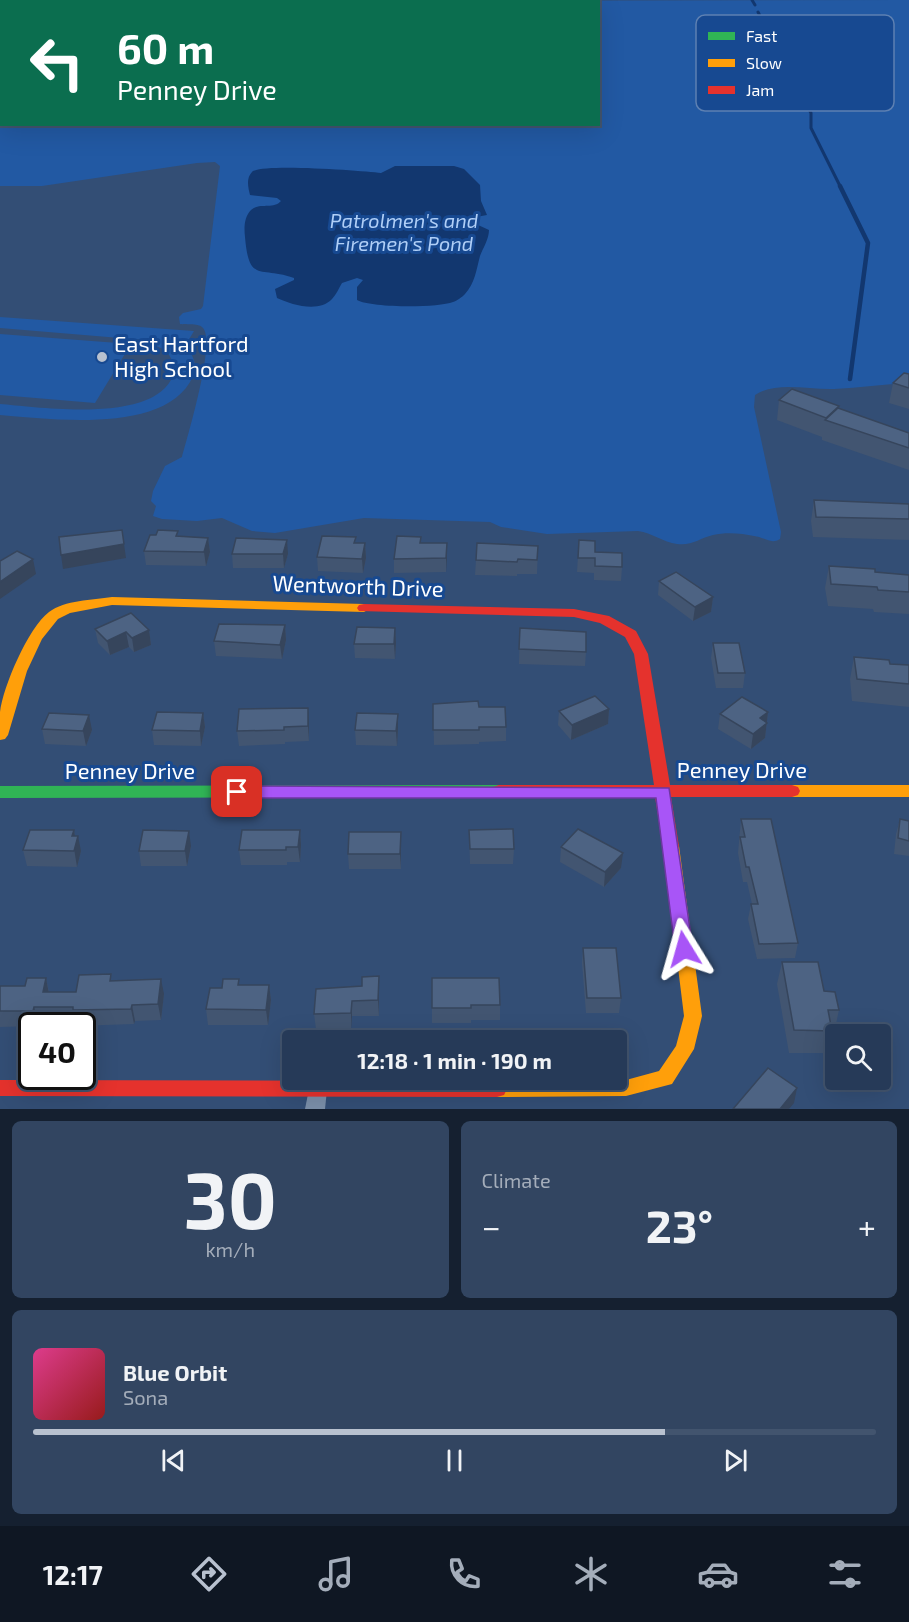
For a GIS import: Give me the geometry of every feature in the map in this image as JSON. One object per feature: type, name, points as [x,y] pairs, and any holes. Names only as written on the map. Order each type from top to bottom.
[{"type":"street","name":"Wentworth Drive","points":[[0,735],[33,638],[53,616],[82,605],[112,601],[574,614],[604,619],[631,634],[641,654],[664,792],[693,1017],[686,1049],[665,1078],[626,1088],[316,1100],[0,1088]]},
{"type":"street","name":"Penney Drive","points":[[0,792],[909,791]]},
{"type":"shaded area","points":[[909,0],[909,383],[834,389],[782,387],[772,388],[755,395],[754,407],[781,532],[780,539],[777,541],[728,533],[682,544],[672,543],[638,531],[547,534],[501,527],[490,522],[364,518],[275,533],[252,531],[222,518],[197,521],[162,519],[153,516],[156,506],[151,501],[153,491],[165,466],[182,457],[203,370],[206,337],[203,328],[180,324],[179,317],[183,313],[201,309],[203,306],[220,166],[215,162],[197,163],[42,186],[0,186],[0,126],[600,126],[600,1]]},
{"type":"shaded area","points":[[0,317],[194,331],[188,341],[179,341],[192,356],[195,371],[180,395],[159,408],[134,415],[76,420],[0,415],[0,404],[71,409],[127,406],[151,398],[167,385],[175,366],[167,351],[144,340],[0,328]]},
{"type":"shaded area","points":[[0,334],[131,344],[95,403],[0,395]]},
{"type":"water","name":"Patrolmen's and Firemen's Pond","points":[[395,166],[454,166],[464,169],[480,185],[481,201],[487,215],[465,219],[489,230],[489,233],[473,281],[465,294],[445,304],[376,305],[357,300],[357,287],[363,280],[357,278],[342,283],[332,299],[320,306],[298,305],[277,298],[275,289],[294,278],[258,271],[253,267],[247,252],[245,226],[251,210],[258,206],[278,204],[281,201],[277,198],[250,195],[248,180],[250,174],[259,169],[273,168],[335,169],[381,173]]},
{"type":"building","points":[[904,373],[909,374],[909,388],[893,383]]},
{"type":"building","points":[[792,389],[839,406],[826,418],[779,400]]},
{"type":"building","points":[[838,408],[909,433],[909,448],[825,420]]},
{"type":"building","points":[[814,500],[909,504],[909,519],[816,517]]},
{"type":"building","points":[[122,530],[124,544],[61,555],[59,537]]},
{"type":"building","points":[[158,530],[178,531],[176,536],[208,538],[204,552],[144,551],[150,535],[156,535]]},
{"type":"building","points":[[322,536],[356,537],[354,543],[365,543],[362,559],[317,557]]},
{"type":"building","points":[[397,536],[421,537],[420,543],[447,543],[446,558],[394,559]]},
{"type":"building","points":[[236,538],[287,540],[283,554],[232,554]]},
{"type":"building","points":[[579,540],[595,541],[595,552],[622,553],[622,567],[595,566],[595,558],[578,558]]},
{"type":"building","points":[[477,543],[538,546],[537,560],[518,559],[517,562],[476,560]]},
{"type":"building","points":[[17,551],[33,559],[0,582],[0,561]]},
{"type":"building","points":[[829,566],[875,569],[875,572],[909,575],[909,592],[831,584]]},
{"type":"building","points":[[676,572],[713,597],[695,607],[659,581]]},
{"type":"building","points":[[131,613],[149,630],[132,638],[126,632],[107,641],[95,629]]},
{"type":"building","points":[[219,624],[285,625],[280,645],[214,641]]},
{"type":"building","points":[[357,627],[395,628],[394,644],[354,644]]},
{"type":"building","points":[[520,628],[586,632],[586,652],[519,649]]},
{"type":"building","points":[[713,643],[739,643],[745,673],[718,673]]},
{"type":"building","points":[[854,657],[889,660],[890,664],[909,665],[909,684],[857,679]]},
{"type":"building","points":[[595,696],[609,709],[572,725],[559,711]]},
{"type":"building","points":[[742,697],[768,712],[760,718],[767,723],[753,734],[720,714]]},
{"type":"building","points":[[478,701],[479,707],[505,707],[506,727],[479,727],[479,730],[433,730],[433,704]]},
{"type":"building","points":[[308,708],[308,726],[284,727],[284,730],[237,731],[239,709]]},
{"type":"building","points":[[157,712],[203,713],[200,731],[152,730]]},
{"type":"building","points":[[49,713],[89,715],[83,731],[42,729]]},
{"type":"building","points":[[357,713],[398,714],[396,731],[355,730]]},
{"type":"building","points":[[741,819],[771,819],[798,943],[759,944],[751,904],[758,904],[749,867],[746,867],[740,837],[745,837]]},
{"type":"building","points":[[900,819],[909,821],[909,841],[898,838]]},
{"type":"building","points":[[513,829],[514,849],[470,849],[469,830]]},
{"type":"building","points":[[578,829],[623,853],[605,872],[561,847]]},
{"type":"building","points":[[30,830],[74,830],[72,836],[78,836],[74,851],[23,850]]},
{"type":"building","points":[[143,830],[189,831],[185,851],[139,851]]},
{"type":"building","points":[[242,830],[300,830],[298,847],[286,847],[286,850],[239,850]]},
{"type":"building","points":[[349,832],[401,832],[400,854],[348,854]]},
{"type":"building","points":[[583,948],[616,948],[621,998],[587,998]]},
{"type":"building","points":[[782,962],[818,962],[824,991],[835,992],[839,1010],[828,1010],[831,1024],[825,1024],[825,1031],[794,1030]]},
{"type":"building","points":[[111,974],[110,981],[161,979],[158,1004],[132,1005],[131,1009],[73,1010],[73,1007],[34,1007],[33,1011],[0,1011],[0,986],[25,986],[27,978],[46,978],[43,992],[76,992],[79,975]]},
{"type":"building","points":[[379,976],[378,1000],[352,1001],[351,1013],[314,1014],[316,989],[362,986],[362,977]]},
{"type":"building","points":[[432,978],[499,978],[500,1005],[432,1008]]},
{"type":"building","points":[[223,979],[239,979],[238,985],[269,985],[266,1010],[206,1009],[210,988],[222,988]]},
{"type":"building","points":[[768,1068],[797,1088],[780,1109],[733,1109]]},
{"type":"waterway","points":[[752,0],[755,5]]},
{"type":"waterway","points":[[810,111],[811,128],[840,186]]},
{"type":"waterway","points":[[840,186],[868,243],[850,379]]},
{"type":"traffic: fast","points":[[0,792],[499,791]]},
{"type":"traffic: slow","points":[[0,735],[20,671],[35,638],[53,616],[66,609],[112,601],[364,608]]},
{"type":"traffic: slow","points":[[792,791],[909,791]]},
{"type":"traffic: slow","points":[[627,1088],[665,1078],[685,1049],[693,1016],[671,846]]},
{"type":"traffic: jam","points":[[364,608],[574,613],[604,619],[631,634],[641,654],[671,846]]},
{"type":"traffic: jam","points":[[499,791],[792,791]]},
{"type":"traffic: jam","points":[[0,1088],[282,1089]]},
{"type":"place","name":"East Hartford High School","points":[[102,357]]},
{"type":"route","points":[[237,792],[664,792],[684,949]]}]
